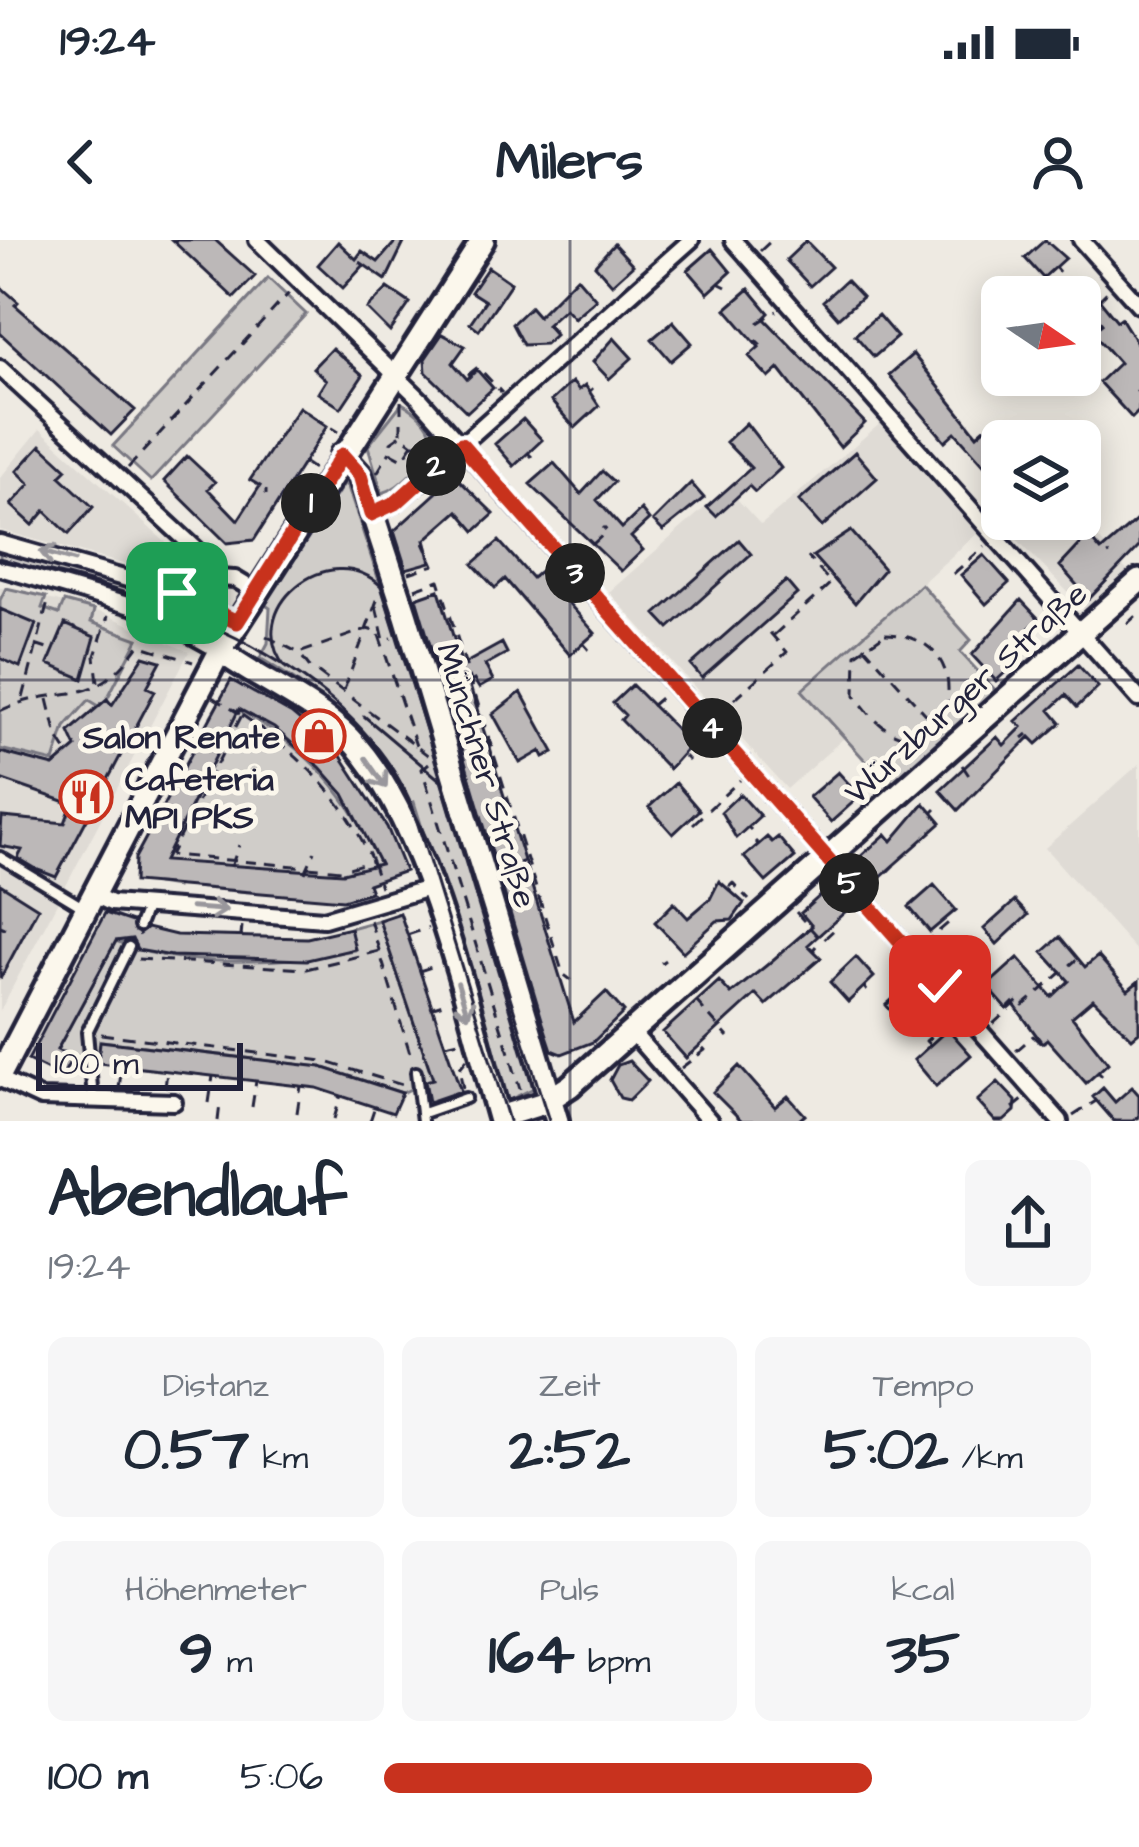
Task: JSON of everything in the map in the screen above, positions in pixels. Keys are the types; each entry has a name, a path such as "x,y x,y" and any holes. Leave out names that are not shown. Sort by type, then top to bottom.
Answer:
{"street":[{"path":"256,240 395,371 1063,1121"},
{"path":"168,1102 41,1098 0,1077 237,622 245,585 302,516 341,444 483,240"},
{"path":"371,514 397,502 691,240"},
{"path":"733,240 981,520"},
{"path":"1081,240 1139,305"},
{"path":"0,368 196,549 217,578 245,585"},
{"name":"Münchner Straße","path":"341,444 360,475 389,590 483,874 554,1110"},
{"path":"999,540 1139,699"},
{"path":"0,543 177,593 237,622"},
{"path":"0,568 114,599 220,651 312,707 349,738 400,812 429,888 500,1119"},
{"name":"Würzburger Straße","path":"500,1119 526,1108 554,1110 631,1031 1139,581"},
{"path":"90,902 324,919 429,888"},
{"path":"631,1031 710,1121"}],"lane":[{"path":"0,857 90,902"},
{"path":"139,926 147,904"},
{"path":"94,1100 89,1025 127,952"},
{"path":"416,1072 423,1117 466,1098"}],"path":[{"path":"718,283 726,287"},
{"path":"128,468 289,293"},
{"path":"758,323 788,302"},
{"path":"547,323 563,341"},
{"path":"469,375 478,367 503,394"},
{"path":"401,400 401,435"},
{"path":"313,417 341,444"},
{"path":"401,435 413,444 438,445"},
{"path":"371,478 390,452 391,442 401,435"},
{"path":"390,452 403,459 413,444"},
{"path":"303,462 315,470"},
{"path":"582,554 607,531 603,527"},
{"path":"953,574 993,540"},
{"path":"343,692 367,629 389,590 434,566 424,543"},
{"path":"772,636 831,583 808,557"},
{"path":"389,590 439,580 563,974 571,980"},
{"path":"23,700 33,644 55,582"},
{"path":"389,590 384,640 416,746"},
{"path":"98,684 94,656 114,599"},
{"path":"1127,624 1139,613"},
{"path":"718,714 787,652 765,628"},
{"path":"367,629 384,640"},
{"path":"299,652 367,629"},
{"path":"900,634 926,647 951,688 951,701 937,726 916,736 894,734 863,708 851,682 863,644 900,634"},
{"path":"266,636 299,652 343,692 432,758 422,770 526,1108"},
{"path":"33,644 53,651"},
{"path":"584,644 590,650"},
{"path":"863,644 946,736"},
{"path":"0,711 23,700 85,692 114,681 140,645 193,662"},
{"path":"48,697 57,736 68,754"},
{"path":"218,699 291,745 347,804 363,832 385,902"},
{"path":"242,715 170,854 197,861 342,873 371,861"},
{"path":"684,756 689,761"},
{"path":"694,824 750,771"},
{"path":"202,778 209,782"},
{"path":"231,864 239,844"},
{"path":"305,870 315,851"},
{"path":"483,874 526,860"},
{"path":"861,896 894,865"},
{"path":"729,887 733,883 754,905"},
{"path":"783,897 822,941 837,927"},
{"path":"366,907 416,1072"},
{"path":"913,955 954,918"},
{"path":"407,935 440,924"},
{"path":"127,952 154,961 306,968 379,951"},
{"path":"154,961 156,953"},
{"path":"983,1034 1076,960"},
{"path":"418,971 451,961"},
{"path":"682,986 728,1036"},
{"path":"430,1008 448,1003"},
{"path":"708,1015 714,1010"},
{"path":"930,1045 926,1041 961,1010"},
{"path":"89,1025 323,1061 415,1087"},
{"path":"1006,1060 1033,1036 1043,1047 1044,1042"},
{"path":"670,1076 705,1050"},
{"path":"118,1100 122,1066"},
{"path":"167,1071 168,1102"},
{"path":"209,1103 212,1076"},
{"path":"253,1107 256,1081"},
{"path":"297,1113 301,1086"},
{"path":"334,1119 340,1095"},
{"path":"1063,1121 1096,1100"},
{"path":"218,1121 220,1104"},
{"path":"370,1121 376,1106"}],"shaded area":[{"path":"268,278 306,314 151,481 113,446"},
{"path":"402,403 428,426 432,443 414,471 382,493 368,446"},
{"path":"882,422 981,530 802,690 845,737 787,789 609,592 727,488 761,525"},
{"path":"40,429 184,559 174,578 0,530 0,478"},
{"path":"346,481 398,638 404,637 447,777 441,780 536,1087 507,1101 414,802 409,804 381,758 345,720 260,658 268,643 270,608 264,604"},
{"path":"1018,540 1100,540 1130,574 1087,612"},
{"path":"0,549 195,610 189,624 110,594 0,565"},
{"path":"921,584 971,640 960,652 997,692 889,787 802,690"},
{"path":"0,587 103,613 189,652 0,1011"},
{"path":"6,588 46,597 42,608 59,614 64,602 94,610 91,622 138,639 107,699 99,706 89,700 65,727 54,762 0,749 0,600"},
{"path":"221,699 316,766 350,809 380,864 342,876 178,863 176,887 157,884 158,864 229,726 211,716"},
{"path":"1139,764 1139,954 1045,848"},
{"path":"379,920 433,1079 402,1093 321,1067 101,1041 97,1063 57,1050 116,941 200,960 299,958 354,950 350,928"}],"building":[{"path":"172,240 215,240 255,276 234,298"},
{"path":"397,240 404,243 386,280 360,262 364,265 343,288 318,265 338,242 356,259 362,251 378,262"},
{"path":"1045,240 1065,258 1041,276 1025,258"},
{"path":"806,241 831,267 810,286 786,260"},
{"path":"614,244 633,265 612,284 595,265"},
{"path":"712,249 731,272 708,293 688,270"},
{"path":"488,267 511,283 479,330 470,323 485,301 471,292"},
{"path":"577,277 596,299 574,318 565,308 546,325 555,335 545,344 523,345 512,324 530,307 538,316"},
{"path":"846,280 862,297 838,318 823,301"},
{"path":"0,286 18,302 15,305 135,410 111,435 0,333"},
{"path":"388,288 410,303 390,332 367,309"},
{"path":"749,289 769,313 764,318 865,423 840,447 779,369 769,378 749,356 759,347 726,309"},
{"path":"1101,301 1117,321 1121,318 1139,347 1139,411 1132,418 1101,384 1119,363 1101,342"},
{"path":"878,315 897,337 874,357 855,335"},
{"path":"673,321 692,343 671,361 652,339"},
{"path":"442,334 465,346 453,363 467,379 477,370 493,388 467,412 426,372 425,359"},
{"path":"614,338 632,358 609,379 593,362"},
{"path":"332,348 363,375 341,408 318,393 326,380 313,368"},
{"path":"913,354 977,435 981,432 981,461 955,432 945,441 889,375"},
{"path":"572,382 579,390 585,385 599,406 575,428 551,401"},
{"path":"299,407 327,426 254,540 227,543 164,481 187,456 215,482 208,489 238,520 260,486 250,480"},
{"path":"523,419 542,440 514,466 495,444"},
{"path":"746,423 781,468 755,492 749,486 716,516 707,507 751,468 726,442"},
{"path":"41,445 67,469 60,476 93,507 69,534 45,511 33,525 11,505 30,484 17,471"},
{"path":"855,452 877,478 822,527 799,501"},
{"path":"554,463 581,494 602,471 614,482 597,500 622,528 641,510 649,520 631,537 643,550 621,571 530,484"},
{"path":"455,476 494,514 475,531 458,511 425,540 431,562 406,569 394,531"},
{"path":"691,483 704,498 663,531 653,521"},
{"path":"1139,518 1139,547 1089,599 1060,566 1084,540 1091,540 1101,551"},
{"path":"851,531 884,569 855,603 813,556"},
{"path":"739,540 751,554 669,628 656,614"},
{"path":"499,541 532,578 540,571 595,633 570,655 505,579 495,588 473,564"},
{"path":"984,555 1009,583 986,604 961,575"},
{"path":"786,581 797,594 702,678 691,665"},
{"path":"439,590 462,665 502,643 507,653 485,665 493,680 479,688 474,680 469,683 574,1022 606,992 624,1012 593,1042 562,1054 552,1050 543,1023 416,598"},
{"path":"1021,600 1039,619 1013,643 1024,655 996,681 972,655"},
{"path":"0,609 36,624 20,667 0,658"},
{"path":"65,624 95,637 83,679 48,664"},
{"path":"144,656 161,661 147,687 155,691 56,877 38,870 18,858 22,850 0,846 2,817 65,823 72,804 0,779 0,752 54,766 76,747 69,732 107,699 112,705"},
{"path":"1078,665 1098,687 1077,707 1066,695 1050,710 1061,723 1037,744 1030,737 958,810 940,790 997,737 1004,745 1022,727 1016,721"},
{"path":"231,680 292,714 339,753 387,827 405,871 368,884 371,892 343,900 134,882 135,858","holes":["239,709 274,728 344,794 380,864 343,873 164,861"]},
{"path":"632,685 691,744 669,769 621,720 625,715 613,703"},
{"path":"521,692 554,752 544,757 541,751 520,763 493,714"},
{"path":"838,772 860,796 831,822 809,797"},
{"path":"676,783 699,810 673,834 649,807"},
{"path":"740,794 760,816 736,838 721,812"},
{"path":"924,803 941,823 879,878 860,857 886,834 892,841"},
{"path":"767,837 772,842 778,837 795,857 766,882 744,857"},
{"path":"719,881 744,903 732,920 717,921 683,952 655,922 674,903 688,918 710,899"},
{"path":"0,884 38,908 0,979"},
{"path":"934,885 956,910 930,932 909,907"},
{"path":"824,892 845,912 808,945 821,958 766,1005 756,994 686,1058 663,1032 719,981 731,994 812,926 801,913"},
{"path":"1015,901 1028,915 997,944 984,929"},
{"path":"105,913 132,922 139,934 147,928 176,935 307,938 350,928 355,949 307,960 172,956 137,950 132,939 116,941 57,1050 72,1058 62,1077 28,1060"},
{"path":"400,913 461,1091 429,1102 425,1081 433,1079 379,920"},
{"path":"1060,937 1085,967 1098,956 1128,990 1139,981 1139,1032 1132,1038 1093,999 1072,1017 1108,1063 1086,1083 1047,1039 1042,1043 1013,1003 1007,1009 987,986 1018,958 1052,997 1069,981 1043,952"},
{"path":"856,957 874,977 848,1002 830,982"},
{"path":"909,985 925,1004 902,1024 886,1005"},
{"path":"948,1029 971,1055 936,1086 914,1060"},
{"path":"100,1041 321,1067 402,1093 393,1113 317,1088 98,1063"},
{"path":"629,1061 648,1081 629,1100 620,1098 610,1080 618,1065"},
{"path":"739,1066 775,1107 788,1096 805,1115 798,1121 742,1121 713,1092"},
{"path":"998,1082 1016,1101 1015,1111 1004,1121 995,1121 977,1101"},
{"path":"1132,1087 1139,1095 1139,1116 1133,1121 1114,1121 1093,1097 1103,1088 1115,1102"}],"tram line":[{"path":"0,561 118,590 237,638 291,670 340,708 381,753 412,805 509,1121"},
{"path":"286,668 274,646 274,624 296,586 338,570 360,573 381,586 549,1121"},
{"path":"364,716 441,781"}],"place":[{"name":"Salon Renate","path":"319,736"},
{"name":"Cafeteria MPI PKS","path":"86,797"}],"route":[{"path":"177,593 237,622 342,455 360,475 371,514 397,502 461,444 940,986"}]}
